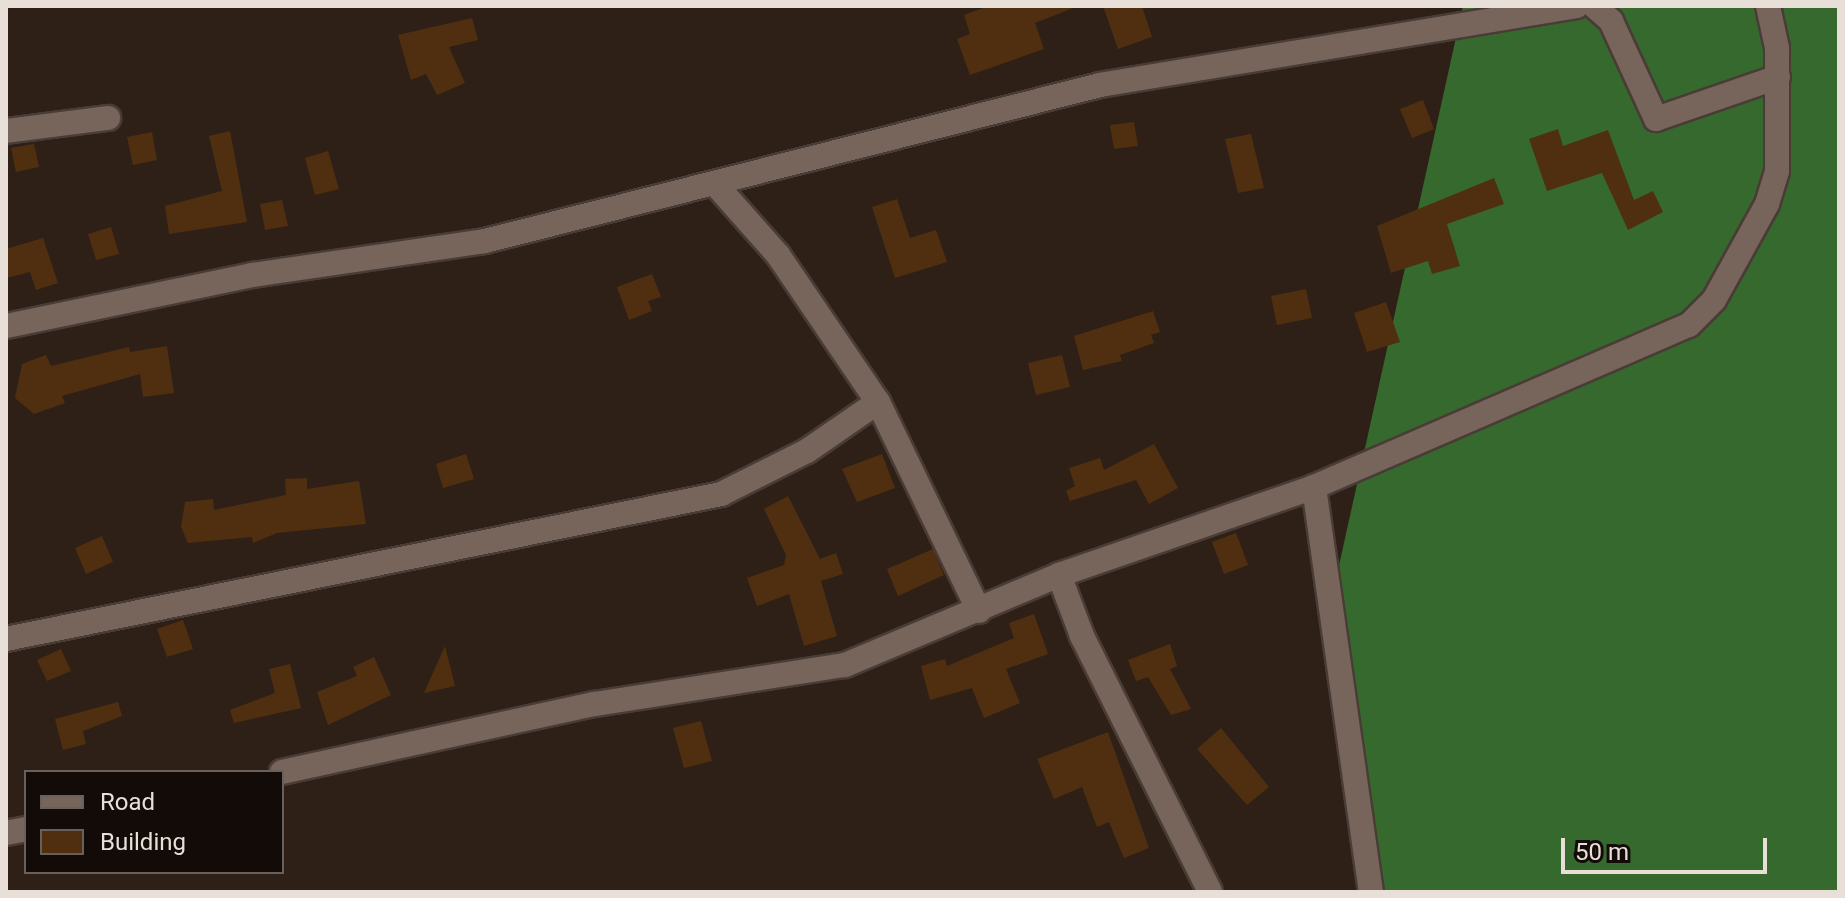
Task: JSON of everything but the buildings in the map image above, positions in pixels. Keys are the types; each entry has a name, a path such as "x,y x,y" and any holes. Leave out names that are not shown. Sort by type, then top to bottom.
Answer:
{"street":[{"path":"6,326 253,275 485,241 717,186 1100,85 1576,6"},
{"path":"1594,6 1611,21 1656,119 1778,77"},
{"path":"284,772 595,704 845,665 1059,575 1314,487 1689,325 1707,311 1759,221 1777,171 1778,77 1768,6"},
{"path":"6,131 108,118"},
{"path":"717,186 778,255 878,402 979,611"},
{"path":"6,639 721,494 807,451 878,402"},
{"path":"1314,487 1371,892"},
{"path":"1059,575 1082,636 1210,892"}],"green space":[{"path":"1463,6 1839,6 1839,892 1379,892 1328,615"}]}
